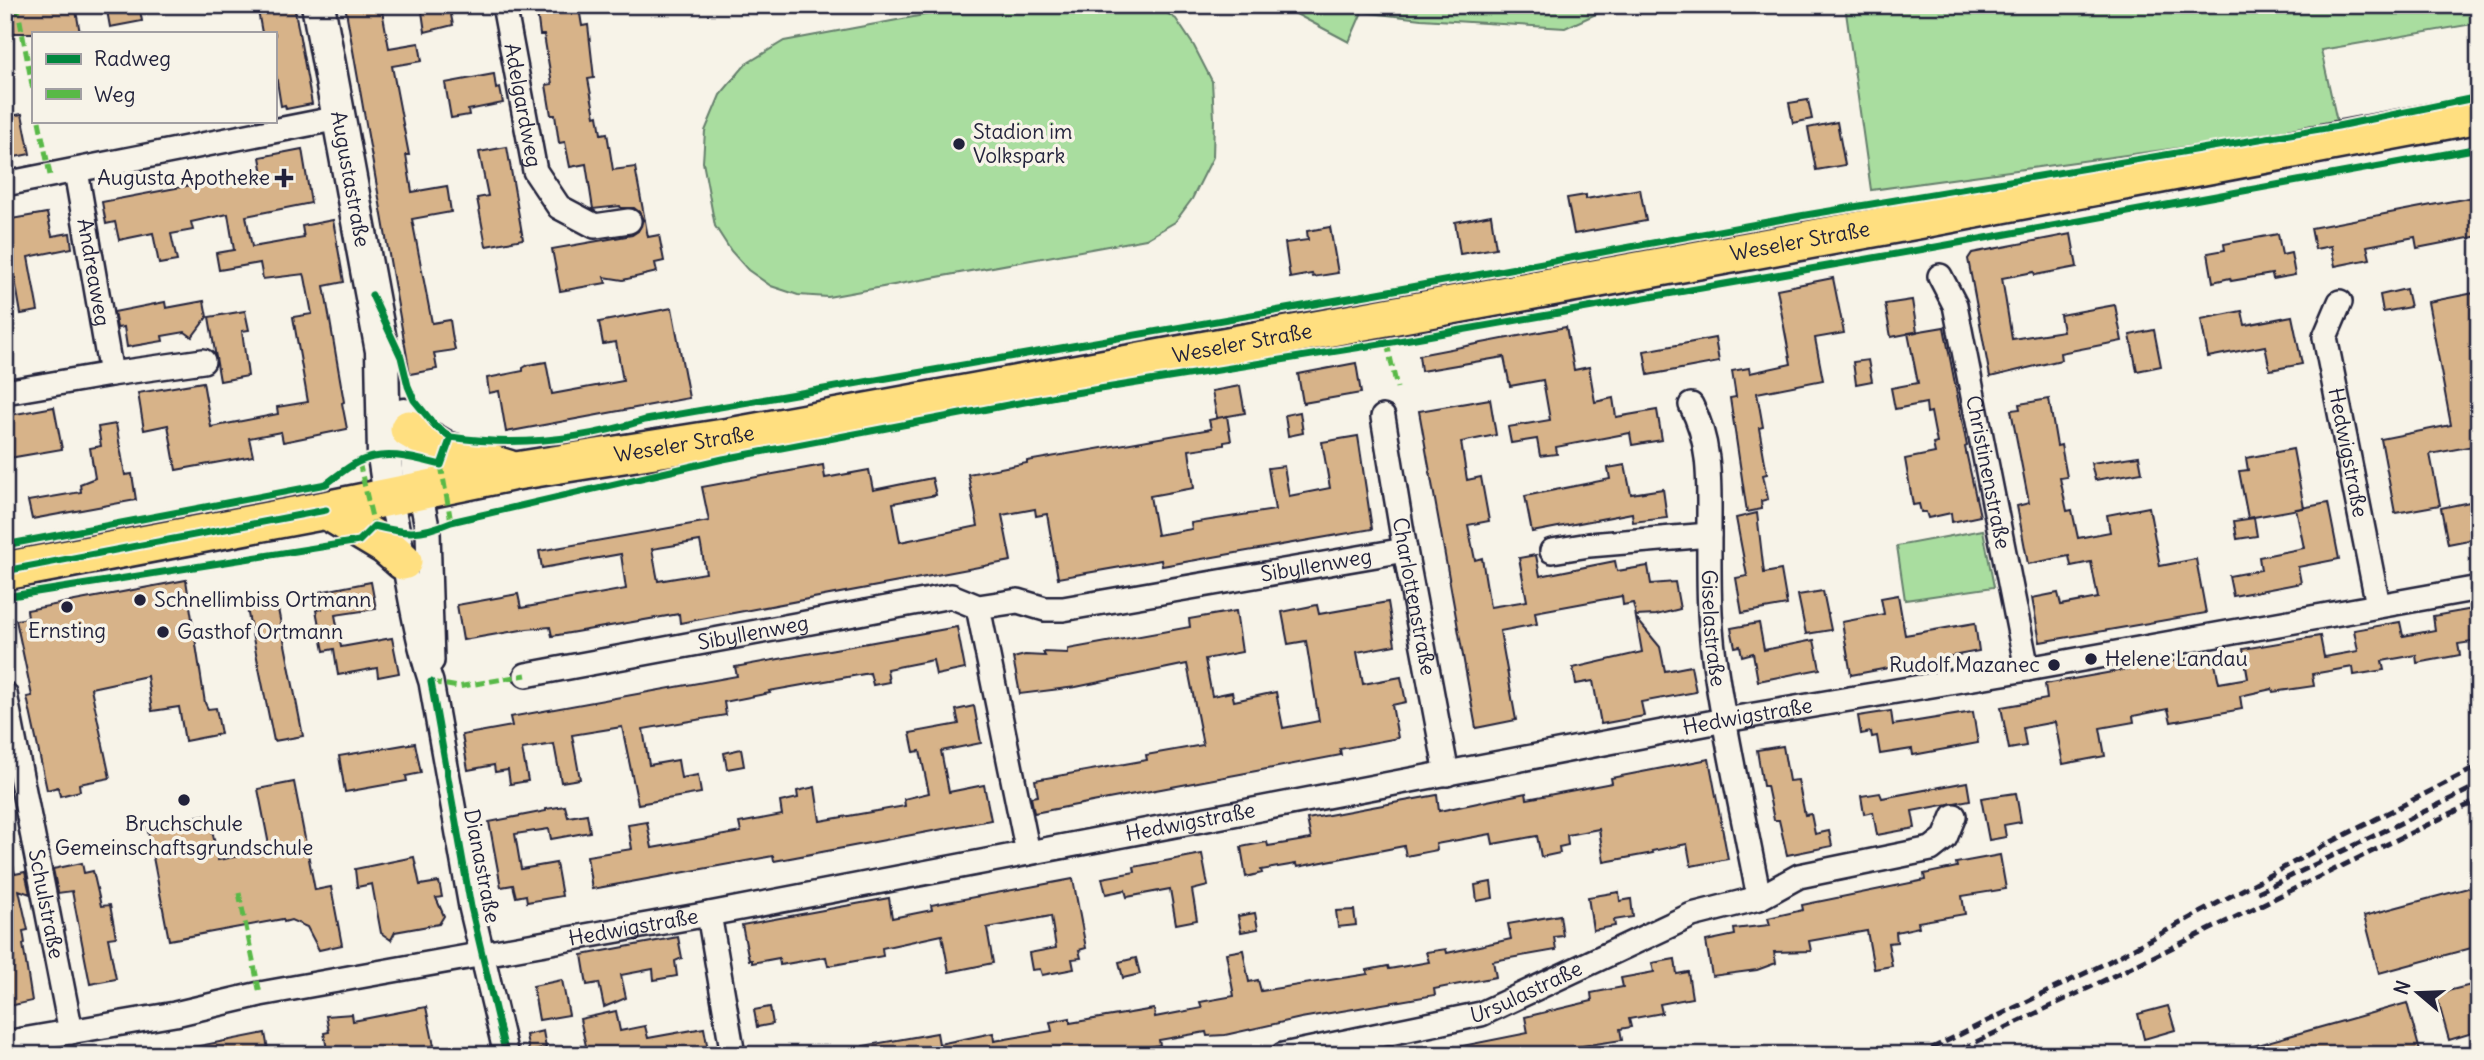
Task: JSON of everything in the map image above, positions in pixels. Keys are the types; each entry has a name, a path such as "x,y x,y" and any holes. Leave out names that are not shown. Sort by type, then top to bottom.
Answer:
{"main road":[{"name":"Augustastraße","path":"318,5 382,351 417,459 405,494"},
{"name":"Weseler Straße","path":"5,571 516,471 730,437 1955,213 2479,114"},
{"name":"Augustastraße","path":"382,351 384,456 405,494"},
{"path":"409,429 445,450 516,471"},
{"path":"326,510 387,546 403,561"}],"street":[{"name":"Adelgardweg","path":"504,5 535,171 559,207 595,226 629,220"},
{"path":"5,184 339,118"},
{"name":"Andreaweg","path":"76,171 111,374"},
{"name":"Christinenstraße","path":"1940,276 1955,306 1958,319 2027,669"},
{"name":"Hedwigstraße","path":"2340,302 2325,337 2378,606"},
{"path":"5,392 203,361"},
{"name":"Giselastraße","path":"1691,405 1705,440 1709,608 1725,720"},
{"name":"Charlottenstraße","path":"1383,417 1447,774"},
{"name":"Dianastraße","path":"405,494 399,532 403,561 419,648 431,682 482,955 506,1055"},
{"name":"Dianastraße","path":"405,494 428,532 433,644 431,682"},
{"path":"1552,551 1589,545 1709,535"},
{"name":"Sibyllenweg","path":"526,675 951,596 978,607 1017,601 1045,609 1063,609 1405,550"},
{"name":"Hedwigstraße","path":"5,1043 176,1014 284,989 709,914 1725,720 2479,588"},
{"path":"978,607 1028,853"},
{"name":"Schulstraße","path":"5,694 71,1032"},
{"path":"1725,720 1759,898"},
{"name":"Ursulastraße","path":"1283,1055 1481,1014 1692,915 1759,898 1799,876 1931,849 1945,838 1954,816"},
{"path":"709,914 733,1055"}],"green space":[{"name":"Stadion im Volkspark","path":"978,5 1154,5 1176,19 1212,81 1214,118 1213,157 1192,199 1175,222 1146,239 828,297 798,295 771,286 748,270 731,251 715,226 703,162 705,131 720,95 746,64 784,41"},
{"path":"1279,5 1616,5 1565,28 1421,19 1362,12 1349,42"},
{"path":"1845,5 2479,5 2479,23 2321,50 2338,126 1871,190"},
{"path":"1983,530 1994,587 1905,600 1897,546"}],"building":[{"path":"11,5 75,5 80,32 14,33"},
{"path":"106,5 139,5 142,21 110,27"},
{"path":"294,5 312,104 286,109 285,105 281,106 276,75 276,32 262,32 258,11"},
{"path":"345,5 381,5 389,48 419,43 422,61 392,66 409,155 406,155 412,192 447,186 451,212 412,219 432,323 450,320 455,350 434,353 437,369 410,374"},
{"path":"421,5 449,5 453,25 425,32"},
{"path":"536,5 554,5 555,12 579,8 582,26 588,25 594,78 588,79 595,116 598,115 601,134 607,133 613,170 635,167 648,237 659,235 664,261 655,263 657,272 623,280 604,277 606,283 560,291 552,249 632,235 638,231 643,220 634,208 620,206 593,209 586,164 570,167 565,142 559,143 555,115 551,115 546,85 552,84"},
{"path":"494,74 496,89 500,88 503,103 468,110 469,115 451,118 445,83"},
{"path":"1808,100 1812,119 1793,123 1789,103"},
{"path":"22,114 30,154 5,159 5,117"},
{"path":"1837,122 1845,165 1816,170 1808,128"},
{"path":"507,147 523,239 486,246 477,198 488,196 479,152"},
{"path":"302,149 311,203 246,216 252,247 304,238 302,226 333,220 344,282 324,286 347,429 283,442 281,432 249,438 253,456 176,470 168,425 144,430 138,393 203,382 211,427 278,414 277,407 308,402 293,317 312,314 305,277 304,274 263,279 260,263 219,270 216,253 234,250 228,214 191,222 193,230 171,234 177,261 159,264 153,233 119,240 115,222 106,224 102,202 263,174 260,157"},
{"path":"1640,189 1646,221 1574,234 1567,198 1586,195 1586,199"},
{"path":"2479,196 2479,236 2417,248 2415,237 2367,246 2370,259 2335,266 2331,246 2315,249 2311,228"},
{"path":"47,213 52,236 70,233 72,248 28,257 38,311 21,314 11,256 5,257 5,220"},
{"path":"1491,215 1496,248 1460,254 1455,222"},
{"path":"1330,227 1338,273 1290,278 1285,243 1308,240 1307,231"},
{"path":"2071,234 2077,267 2002,278 2012,339 2063,331 2060,315 2115,305 2122,341 2060,353 2061,360 1990,377 1968,259 1972,253"},
{"path":"2278,234 2282,255 2291,253 2295,275 2273,279 2272,274 2213,282 2208,253 2225,250 2224,244"},
{"path":"1833,278 1844,333 1815,338 1823,380 1757,393 1763,427 1759,428 1767,474 1763,475 1768,499 1761,501 1762,509 1747,512 1730,398 1736,397 1732,371 1749,368 1750,373 1791,364 1777,289"},
{"path":"2406,289 2410,307 2383,312 2380,295"},
{"path":"2479,292 2479,445 2430,454 2440,505 2395,513 2381,439 2451,425 2428,302"},
{"path":"1912,300 1917,332 1891,337 1885,304"},
{"path":"204,301 207,317 192,337 185,332 162,336 163,341 127,347 124,327 117,328 114,312 165,302 166,308"},
{"path":"672,308 689,398 506,432 499,391 489,393 487,378 523,371 528,365 546,362 552,394 623,381 616,342 603,344 599,322"},
{"path":"245,311 249,330 242,331 248,376 220,381 209,317"},
{"path":"2242,311 2245,325 2292,316 2302,364 2270,370 2265,346 2208,357 2201,319"},
{"path":"1566,327 1574,370 1589,367 1595,402 1613,398 1616,417 1657,410 1662,440 1632,445 1630,433 1556,447 1557,454 1540,456 1537,439 1511,443 1508,427 1550,420 1543,380 1510,386 1504,357 1421,371 1419,355"},
{"path":"1944,327 1980,516 1952,522 1951,513 1928,518 1926,512 1921,512 1919,504 1913,505 1905,459 1935,453 1933,444 1937,443 1931,412 1927,413 1926,403 1895,409 1891,388 1918,383 1908,333"},
{"path":"2154,330 2161,366 2137,371 2130,335"},
{"path":"1715,338 1719,362 1648,375 1644,351"},
{"path":"1868,360 1872,381 1856,384 1853,362"},
{"path":"1356,363 1361,393 1303,403 1298,374"},
{"path":"1240,386 1245,413 1217,418 1212,391"},
{"path":"1490,399 1496,435 1461,442 1467,480 1481,477 1489,521 1468,525 1475,560 1482,558 1490,607 1527,601 1519,558 1536,555 1540,576 1615,561 1617,571 1648,566 1651,584 1675,582 1680,609 1656,615 1636,616 1633,603 1623,605 1622,596 1535,612 1537,624 1500,631 1516,720 1476,728 1419,411"},
{"path":"2049,399 2057,446 2061,445 2067,477 2060,478 2067,511 2072,510 2078,538 2110,532 2107,515 2149,507 2160,566 2196,559 2206,613 2040,642 2032,598 2058,593 2061,605 2098,598 2091,562 2071,566 2069,556 2028,564 2017,506 2029,503 2011,410 2020,409 2019,404"},
{"path":"54,407 62,449 9,458 8,454 5,455 5,416"},
{"path":"1300,412 1303,433 1288,436 1285,415"},
{"path":"1227,416 1231,441 1224,442 1224,445 1189,450 1194,488 1150,496 1157,535 1192,529 1191,523 1275,510 1268,468 1284,466 1289,496 1330,488 1322,442 1358,436 1372,529 1162,566 1161,560 1058,578 1047,514 1036,516 1035,509 1002,515 1011,561 680,623 679,614 552,636 550,627 463,640 457,605 518,594 521,608 626,589 621,554 542,568 539,551 709,521 702,487 823,465 825,478 869,470 873,490 932,478 936,495 893,503 900,542 978,526 968,474 1211,429 1209,420","holes":["700,541 706,573 658,581 652,549"]},
{"path":"116,424 125,475 132,474 136,500 32,519 28,501 81,492 80,484 95,478 90,448 101,446 98,427"},
{"path":"2293,449 2304,508 2248,518 2239,471 2248,470 2246,458"},
{"path":"2139,456 2142,472 2095,480 2091,463"},
{"path":"1625,465 1631,494 1663,489 1667,518 1633,522 1632,513 1532,532 1525,496 1610,479 1608,468"},
{"path":"2479,500 2479,538 2448,544 2441,508"},
{"path":"2328,503 2339,559 2298,567 2301,583 2233,596 2229,576 2261,570 2259,557 2304,548 2296,509"},
{"path":"1757,513 1764,573 1781,570 1787,605 1742,613 1736,578 1747,576 1736,518"},
{"path":"2254,518 2257,536 2237,539 2234,521"},
{"path":"186,580 205,703 208,709 216,708 221,734 185,741 179,707 152,711 147,676 91,688 110,778 79,784 80,791 60,796 58,787 47,790 27,697 32,696 16,620 28,618 27,610"},
{"path":"371,582 376,609 335,615 341,647 392,638 399,673 378,677 377,668 338,675 334,649 324,651 316,610 322,609 319,592"},
{"path":"1823,591 1831,630 1806,634 1798,595"},
{"path":"1898,595 1905,635 1975,623 1979,651 1851,675 1842,622 1884,614 1881,598"},
{"path":"276,599 303,736 274,741 246,604"},
{"path":"1388,602 1395,645 1357,652 1363,684 1401,677 1406,702 1392,705 1398,738 1340,749 1341,755 1034,813 1031,797 1038,796 1035,780 1147,760 1146,755 1203,745 1187,664 1076,687 1020,694 1013,658 1025,655 1045,656 1043,652 1068,653 1068,649 1190,627 1189,619 1236,611 1242,652 1205,659 1212,696 1232,692 1234,701 1276,692 1283,728 1319,721 1306,641 1288,644 1282,612 1317,605 1319,614"},
{"path":"2479,608 2479,641 2458,644 2460,655 2417,663 2416,655 2382,661 2384,670 2354,675 2353,667 2312,674 2314,686 2273,692 2272,689 2240,696 2242,709 2171,722 2168,709 2133,716 2134,722 2100,728 2105,756 2063,764 2055,722 2023,728 2026,746 2009,749 2001,707 2047,699 2045,684 2213,654 2219,683 2248,678 2243,649 2320,636 2324,657 2358,651 2354,630 2400,622 2403,636 2435,630 2433,616"},
{"path":"1636,618 1660,647 1665,671 1691,666 1696,692 1641,702 1644,716 1601,724 1593,681 1576,684 1573,668 1642,652"},
{"path":"1759,623 1764,650 1814,640 1820,669 1758,681 1753,653 1742,656 1740,646 1735,647 1731,628"},
{"path":"957,627 965,669 936,675 933,660 887,669 889,682 873,685 870,673 769,691 770,693 724,702 726,715 643,729 649,765 678,760 681,778 698,775 701,793 638,804 622,727 572,735 580,779 561,782 554,744 522,749 528,781 510,784 508,770 495,772 494,765 468,770 462,735 512,726 510,717 737,676 735,667"},
{"path":"974,706 981,743 941,751 949,792 984,785 991,820 774,861 773,856 592,889 587,856 632,849 628,825 647,822 652,848 741,832 739,823 782,815 780,802 798,798 797,791 815,787 820,821 905,806 904,799 929,793 920,751 914,752 910,733 959,724 956,710"},
{"path":"1891,711 1893,725 1973,712 1978,743 1913,755 1912,749 1880,754 1877,736 1872,737 1871,732 1861,734 1858,716"},
{"path":"415,743 421,773 406,776 407,781 345,792 339,756"},
{"path":"1783,746 1789,781 1798,780 1805,815 1811,814 1815,834 1829,831 1832,846 1787,855 1779,820 1774,820 1767,786 1763,786 1757,750"},
{"path":"741,749 744,766 727,769 724,753"},
{"path":"1709,759 1728,859 1691,866 1687,844 1604,862 1599,829 1567,835 1568,845 1559,847 1560,853 1541,857 1537,836 1493,844 1491,834 1436,844 1437,850 1406,856 1404,846 1297,867 1296,864 1261,870 1262,873 1246,877 1241,847 1311,839 1307,819 1437,795 1439,811 1526,793 1527,799 1612,783 1611,778"},
{"path":"294,782 315,890 331,887 342,945 319,950 307,927 291,920 284,922 283,919 169,940 147,826 209,814 218,860 270,850 258,789"},
{"path":"1967,782 1970,800 1912,811 1915,828 1877,835 1873,812 1864,814 1861,796 1880,793 1882,798"},
{"path":"2016,793 2021,822 2004,825 2006,837 1989,840 1981,798"},
{"path":"565,806 568,817 587,814 590,832 551,839 549,829 515,834 521,869 556,863 562,896 527,902 526,895 516,897 513,885 501,887 489,822"},
{"path":"1202,854 1208,886 1192,890 1197,920 1176,924 1170,889 1127,897 1125,890 1106,894 1102,878 1135,872 1134,867"},
{"path":"2000,855 2006,889 1962,896 1965,914 1918,922 1919,927 1896,932 1897,942 1888,943 1892,966 1874,969 1867,931 1809,941 1811,951 1774,952 1776,963 1757,970 1712,976 1706,941 1735,935 1734,929 1770,925 1768,918 1803,910 1802,905 1925,880 1924,874 1957,867 1956,863"},
{"path":"414,857 420,885 439,882 442,897 436,898 444,916 439,924 395,932 391,940 381,933 372,884 357,887 355,869"},
{"path":"5,861 12,861 15,874 25,872 30,894 19,890 28,930 23,931 23,944 32,1001 5,1007"},
{"path":"82,863 84,873 93,871 101,906 110,905 116,937 108,938 116,979 90,984 72,891 58,893 53,869"},
{"path":"1073,879 1086,948 1079,950 1081,958 1072,959 1074,969 1042,975 1040,969 1032,970 1029,953 1056,948 1051,916 987,928 993,963 949,972 942,935 882,948 883,956 828,966 826,957 780,965 779,958 752,963 752,960 749,960 742,925 889,898 892,918 932,910 931,905"},
{"path":"1491,882 1493,898 1477,901 1475,885"},
{"path":"2479,885 2479,946 2379,973 2364,916"},
{"path":"1619,892 1620,901 1631,899 1633,917 1614,920 1615,926 1593,930 1588,897"},
{"path":"1354,910 1356,925 1338,927 1336,911"},
{"path":"1255,913 1258,929 1241,932 1238,916"},
{"path":"1560,915 1563,936 1554,937 1556,950 1493,961 1496,977 1434,989 1435,995 1301,1018 1225,1035 1207,1036 1206,1032 1159,1040 1160,1045 1125,1051 1126,1055 864,1055 863,1046 937,1033 939,1044 993,1033 994,1041 1052,1031 1050,1022 1070,1018 1070,1023 1154,1009 1155,1017 1202,1008 1200,1002 1234,996 1226,953 1243,950 1249,982 1258,980 1261,991 1368,974 1367,970 1388,966 1389,969 1429,962 1426,952 1446,949 1447,953 1511,939 1508,924"},
{"path":"678,937 682,958 675,961 677,976 654,980 653,969 621,975 626,998 604,1007 599,983 587,985 582,955"},
{"path":"1136,958 1140,974 1123,978 1119,962"},
{"path":"1675,959 1677,974 1688,972 1692,998 1660,1004 1662,1013 1629,1019 1631,1027 1620,1029 1622,1040 1568,1048 1569,1055 1457,1055 1457,1047 1528,1033 1525,1017 1592,1001 1591,993 1623,987 1621,978 1654,972 1652,963"},
{"path":"562,980 569,1015 539,1020 533,986"},
{"path":"2479,983 2479,1031 2449,1040 2436,994"},
{"path":"2407,1003 2421,1055 2239,1055 2239,1050"},
{"path":"2168,1006 2175,1030 2144,1039 2138,1014"},
{"path":"426,1007 434,1046 389,1055 360,1055 359,1051 328,1055 324,1033 329,1032 326,1016 352,1014 353,1021"},
{"path":"770,1007 773,1024 757,1027 754,1010"},
{"path":"616,1011 620,1031 645,1026 648,1038 704,1028 709,1055 588,1055 580,1019"},
{"path":"543,1031 546,1048 529,1052 526,1035"},
{"path":"265,1033 269,1055 195,1055 194,1047"}],"railway":[{"path":"1918,1055 2108,962 2479,766"},
{"path":"2258,892 2479,785"},
{"path":"1949,1055 2479,800"}],"marked path":[{"path":"17,5 32,85"},
{"path":"39,122 50,175"},
{"path":"1387,343 1397,388"},
{"path":"359,462 374,526"},
{"path":"441,465 451,522"},
{"path":"431,682 458,687 526,675"},
{"path":"239,893 260,994"},
{"path":"1321,1047 1323,1055"}],"cycle path":[{"path":"5,545 326,484 354,464 368,458 400,456 441,465 451,437 500,441 573,437 645,420 1378,293 1800,216 2338,126 2479,97"},
{"path":"5,597 359,541 374,526 404,532 421,531 723,459 1056,396 1387,343 2479,148"},
{"path":"372,295 401,357 414,400 436,427 451,437"},
{"path":"5,571 326,510"},
{"path":"431,682 471,907 506,1055"}],"place":[{"name":"Stadion im Volkspark","path":"959,144"},
{"name":"Augusta Apotheke","path":"284,178"},
{"name":"Schnellimbiss Ortmann","path":"140,600"},
{"name":"Ernsting","path":"67,607"},
{"name":"Gasthof Ortmann","path":"163,632"},
{"name":"Helene Landau","path":"2091,659"},
{"name":"Rudolf Mazanec","path":"2054,665"},
{"name":"Bruchschule Gemeinschaftsgrundschule","path":"184,800"}]}
